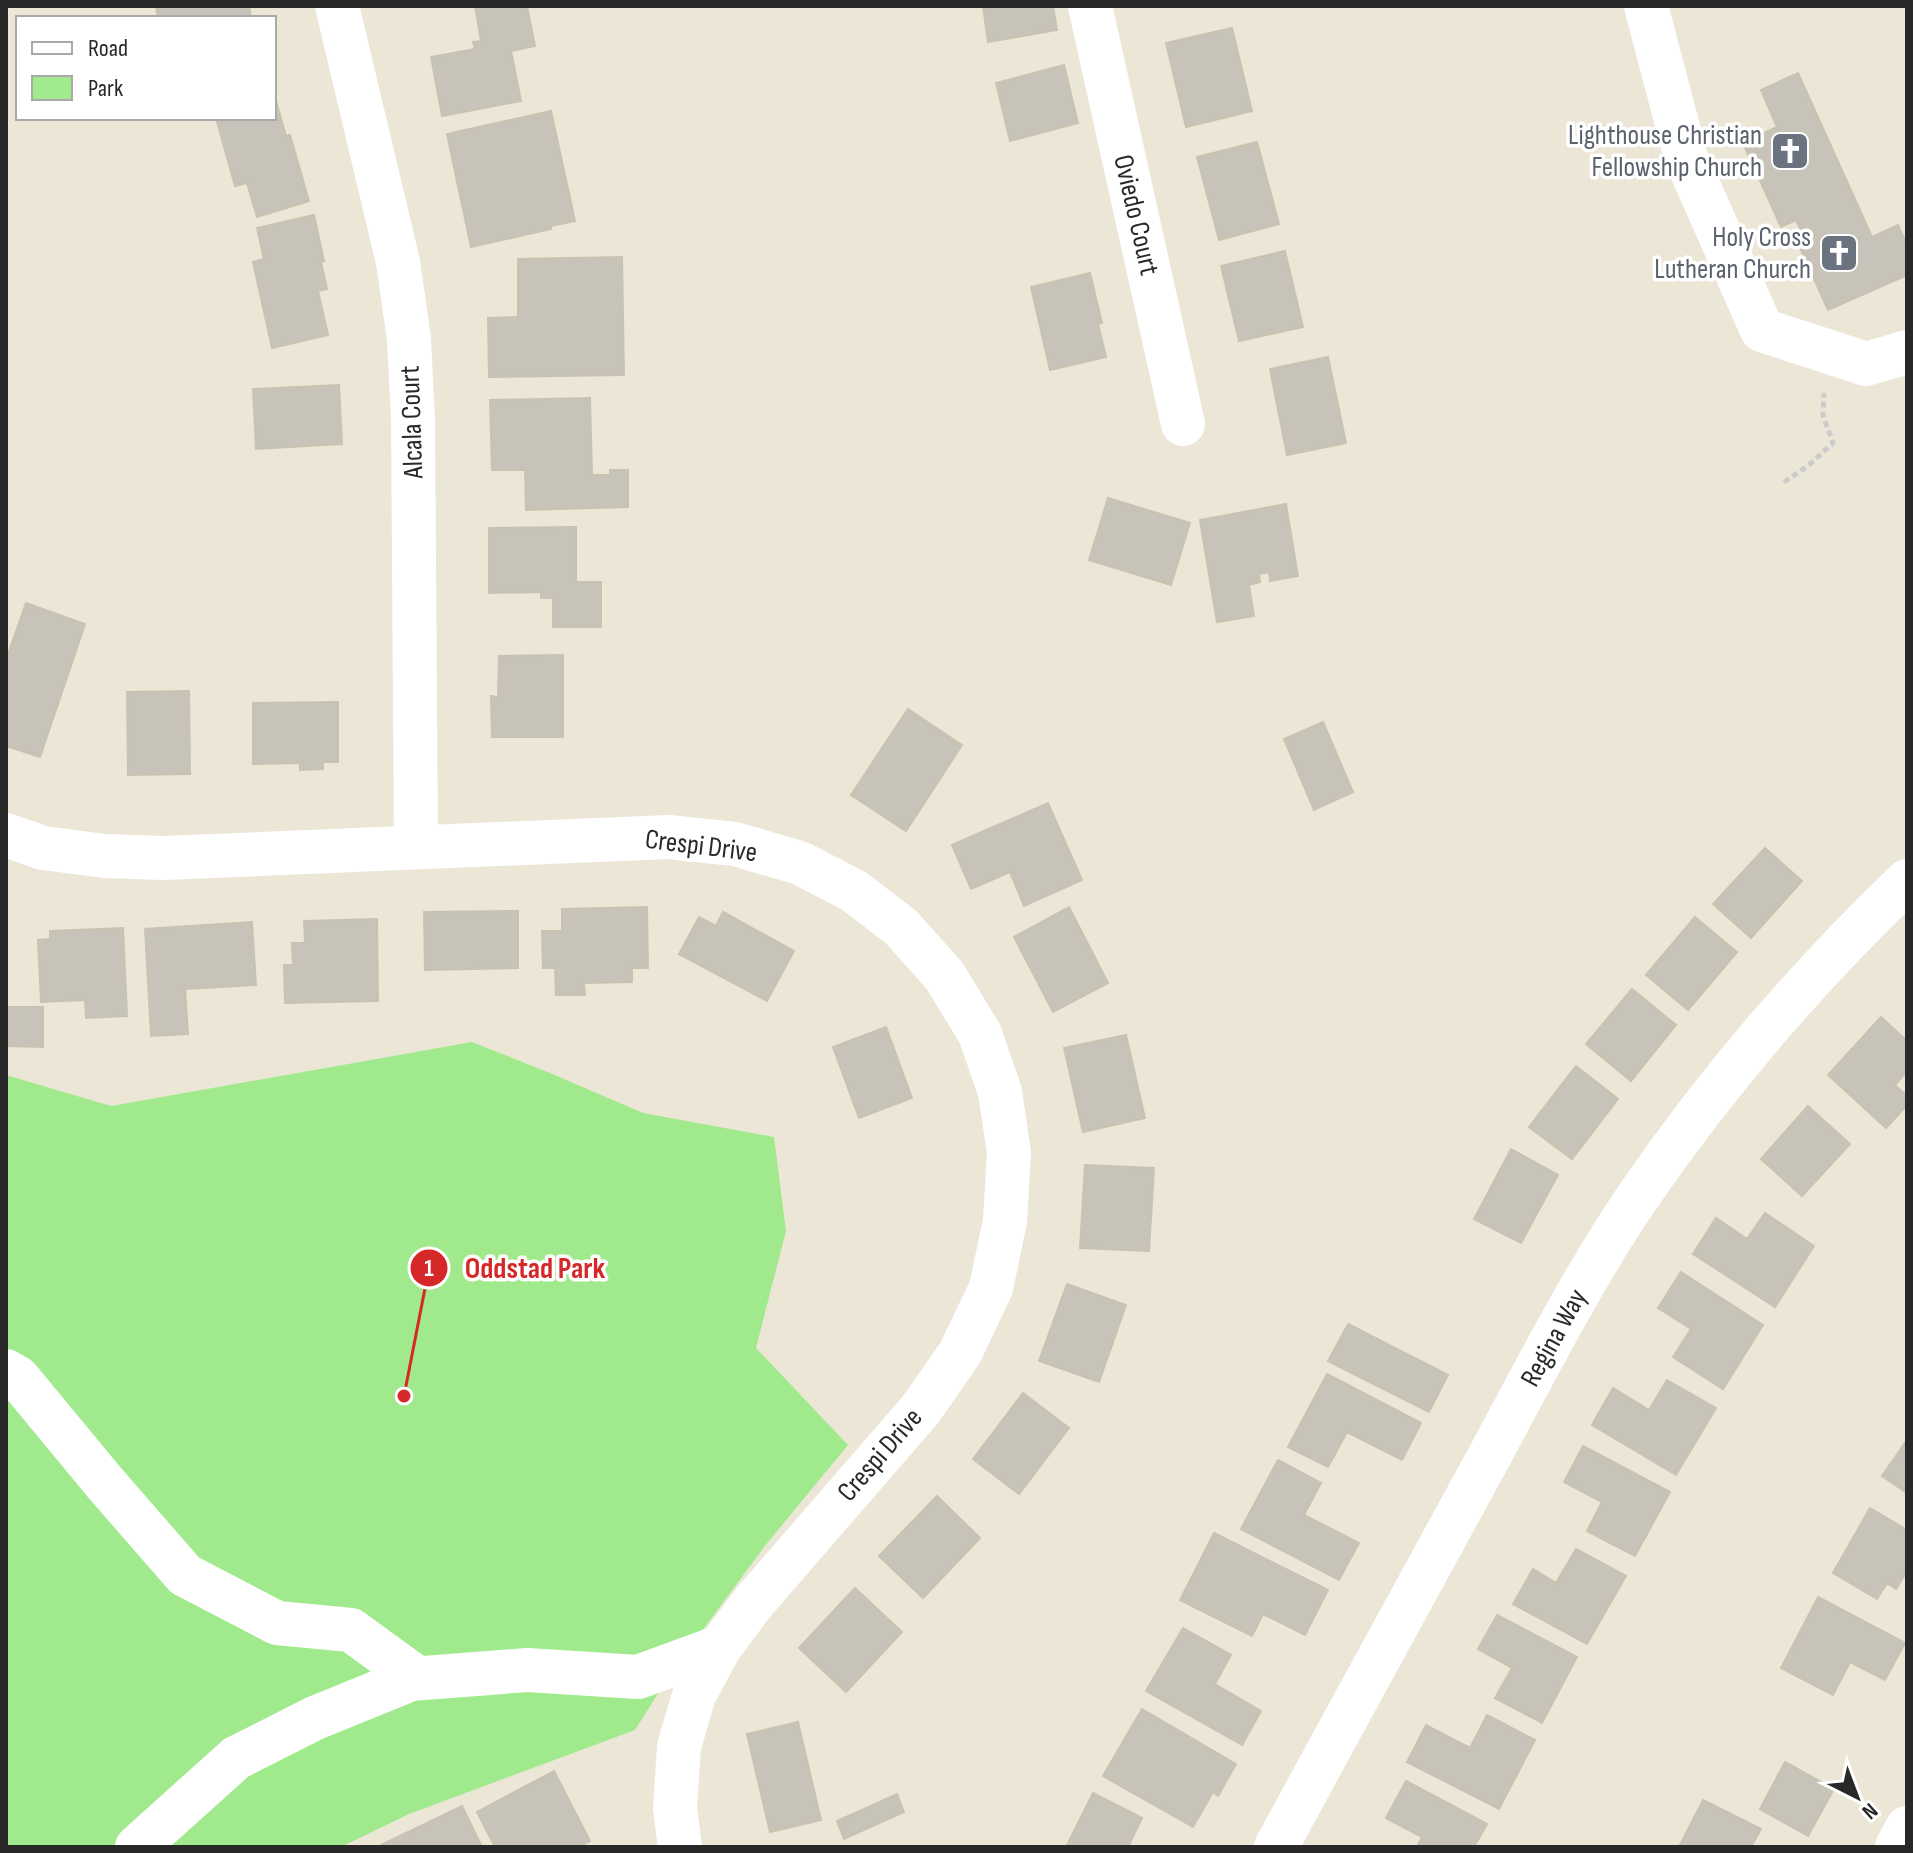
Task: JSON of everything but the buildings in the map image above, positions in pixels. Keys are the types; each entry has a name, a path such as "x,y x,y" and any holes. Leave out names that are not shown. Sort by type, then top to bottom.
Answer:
{"street":[{"name":"Alcala Court","path":"337,6 398,262 409,339 413,419 416,847"},
{"name":"Oviedo Court","path":"1090,6 1183,424"},
{"path":"1646,6 1686,158 1762,330 1866,364 1907,352"},
{"name":"Crespi Drive","path":"6,835 43,848 105,856 164,858 668,837 735,844 800,863 854,891 901,927 944,975 980,1034 1000,1092 1009,1153 1005,1221 991,1288 960,1353 921,1409 752,1604 720,1647 694,1695 679,1747 675,1808 680,1847"},
{"name":"Regina Way","path":"1276,1847 1579,1292 1637,1199 1695,1117 1757,1042 1820,970 1907,881"},
{"path":"6,1371 18,1378 185,1575 277,1623 351,1630 417,1678"},
{"path":"137,1847 236,1758 315,1718 411,1679 527,1670 638,1677 720,1647"},
{"path":"1897,1847 1907,1828"}],"path":[{"path":"1784,482 1808,466 1833,443 1823,415 1823,404 1824,382 1834,354"}],"green space":[{"path":"472,1042 643,1113 774,1137 786,1231 756,1348 848,1445 764,1547 671,1673 635,1730 409,1814 341,1847 6,1847 6,1075 111,1106"}],"place":[{"name":"Lighthouse Christian Fellowship Church","path":"1790,151"},
{"name":"Holy Cross Lutheran Church","path":"1839,253"},
{"name":"Oddstad Park","path":"404,1396"}]}
